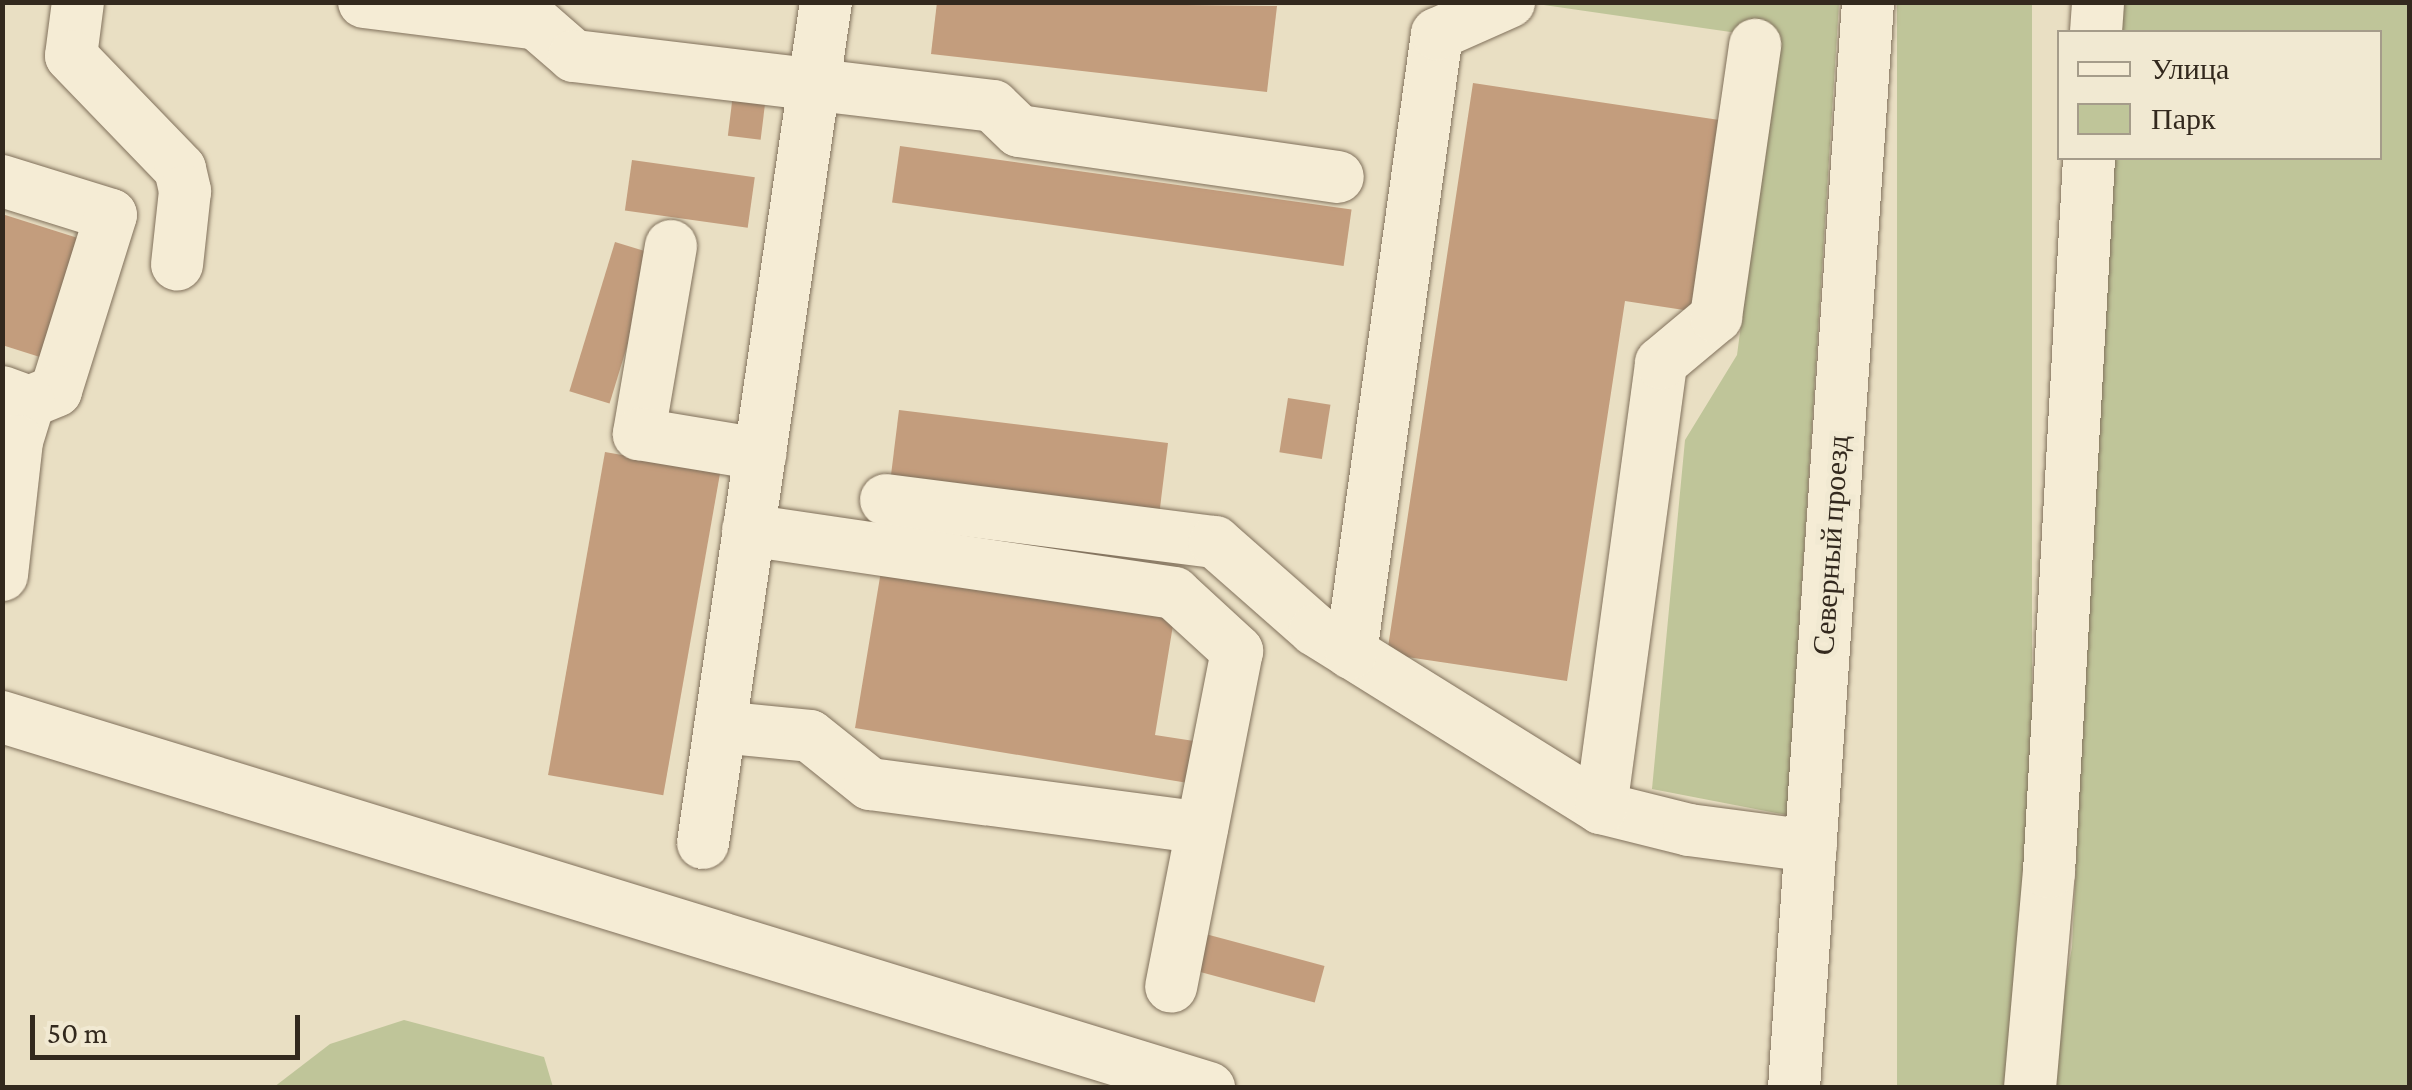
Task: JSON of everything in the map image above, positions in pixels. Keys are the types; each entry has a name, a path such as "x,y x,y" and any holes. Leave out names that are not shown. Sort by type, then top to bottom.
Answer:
{"street":[{"path":"78,2 71,56 180,169 185,191 177,265"},
{"path":"364,2 538,24 574,56 992,106 1019,131 1338,176"},
{"path":"703,843 826,2"},
{"path":"1351,653 1437,34 1509,2"},
{"name":"Северный проезд","path":"1794,1088 1868,2"},
{"path":"2096,30 2098,2"},
{"path":"1602,808 1660,362 1716,317 1755,44"},
{"path":"2030,1088 2049,872 2089,160"},
{"path":"2,181 111,215 56,390 16,397 17,441 2,575"},
{"path":"671,246 638,434 760,454"},
{"path":"886,500 1214,542 1314,630 1602,808 1689,830 1811,846"},
{"path":"748,530 1174,594 1237,652 1171,987"},
{"path":"2,718 1209,1088"},
{"path":"720,727 810,736 870,784 1202,828"}],"green space":[{"path":"1530,3 1839,3 1787,815 1652,789 1685,440 1737,355 1779,39"},
{"path":"1897,3 2032,3 2032,1088 1897,1088"},
{"path":"2117,3 2409,3 2409,1087 2047,1088 2072,947 2110,160 2382,160 2382,30 2116,30"},
{"path":"404,1020 544,1057 553,1087 274,1087 330,1044"}],"building":[{"path":"937,2 1277,6 1267,92 931,54"},
{"path":"1473,83 1726,121 1697,312 1625,301 1567,681 1387,654"},
{"path":"733,94 766,98 761,140 728,136"},
{"path":"900,146 1352,209 1344,266 892,202"},
{"path":"632,160 755,177 748,228 625,211"},
{"path":"2,214 81,239 43,358 2,345"},
{"path":"615,242 655,254 610,403 569,391"},
{"path":"1288,398 1330,405 1322,459 1279,452"},
{"path":"899,410 1168,443 1159,514 890,481"},
{"path":"605,452 720,472 663,795 548,775"},
{"path":"881,571 1174,619 1155,735 1194,741 1188,783 855,728"},
{"path":"1198,932 1325,966 1315,1003 1188,969"}]}
